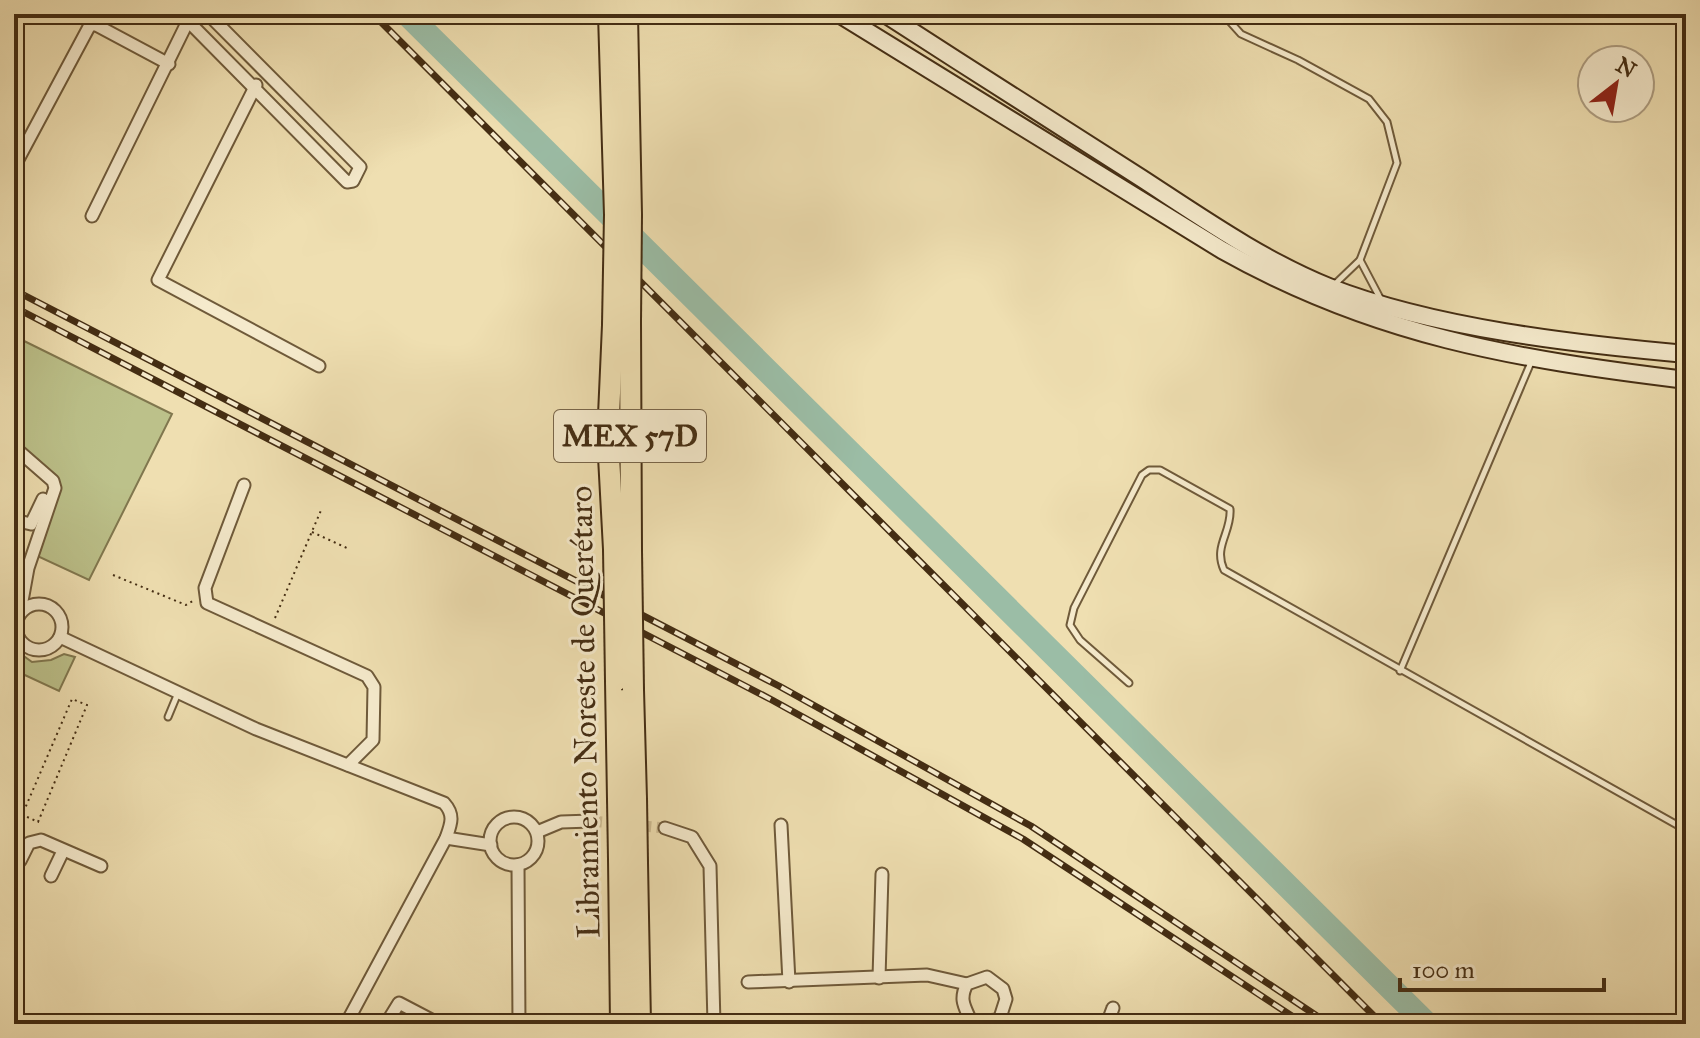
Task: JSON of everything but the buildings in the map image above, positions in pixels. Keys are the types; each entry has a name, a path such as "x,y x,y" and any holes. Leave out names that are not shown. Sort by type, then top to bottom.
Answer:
{"highway":[{"name":"Libramiento Noreste de Querétaro","path":"609,14 623,215"},
{"name":"Libramiento Noreste de Querétaro","path":"627,14 622,550 628,861 640,1024"},
{"name":"Libramiento Noreste de Querétaro","path":"621,1024 628,861"}],"main road":[{"path":"839,14 1276,281 1334,307 1448,342 1532,359 1686,380"},
{"path":"889,15 1230,235 1294,272 1383,304 1586,345 1686,354"}],"street":[{"path":"92,216 169,64 184,17 347,182 359,175 360,167 208,14"},
{"path":"14,167 90,25 96,25 169,64"},
{"path":"264,71 158,280 319,366"},
{"path":"14,447 53,481 55,488 28,568 17,616 17,634 27,647 50,648 60,637 62,622 48,605 33,604 17,616"},
{"path":"244,485 204,594 207,603 367,676 374,687 373,740 348,765"},
{"path":"14,520 31,524 43,499"},
{"path":"60,637 256,729 444,803 451,810 452,820 446,838 346,1024"},
{"path":"511,817 528,822 537,832 538,847 534,855 518,865 500,860 491,845 495,827 511,817"},
{"path":"537,832 561,822 591,821"},
{"path":"781,825 789,982"},
{"path":"665,828 692,837 710,866 714,1024"},
{"path":"446,838 491,845"},
{"path":"20,861 29,843 35,840 101,866"},
{"path":"51,876 63,851"},
{"path":"518,865 519,1024"},
{"path":"879,978 882,874"},
{"path":"748,982 941,976 967,984 987,977 1003,989 1006,999 998,1022 972,1023 962,1003 967,984"},
{"path":"386,1024 394,1008 404,1003 439,1024"},
{"path":"1107,1024 1113,1008"}],"lane":[{"path":"1223,14 1241,34 1298,60 1369,99 1387,122 1397,163 1360,260 1332,288"},
{"path":"1360,260 1383,304"},
{"path":"1400,671 1532,359"},
{"path":"1129,683 1080,640 1070,625 1074,608 1142,475 1149,470 1160,470 1230,509 1231,522 1219,547 1224,570 1686,830"},
{"path":"168,717 179,692"}],"path":[{"path":"270,630 322,508"},
{"path":"311,531 349,549"},
{"path":"113,575 186,605 204,594"},
{"path":"14,676 22,679 14,699"},
{"path":"14,834 72,699 87,705 38,822 23,815"}],"green space":[{"path":"14,336 172,414 89,580 33,554 58,493 14,455"},
{"path":"14,649 32,662 51,660 64,654 75,657 59,691 14,670"}],"waterway":[{"path":"407,14 1427,1024"}],"tunnel":[{"path":"591,821 665,828"}],"railway":[{"path":"373,14 1382,1024"},
{"path":"14,290 779,686 1031,826 1329,1024"},
{"path":"14,307 772,700 1023,839 1304,1024"}]}
